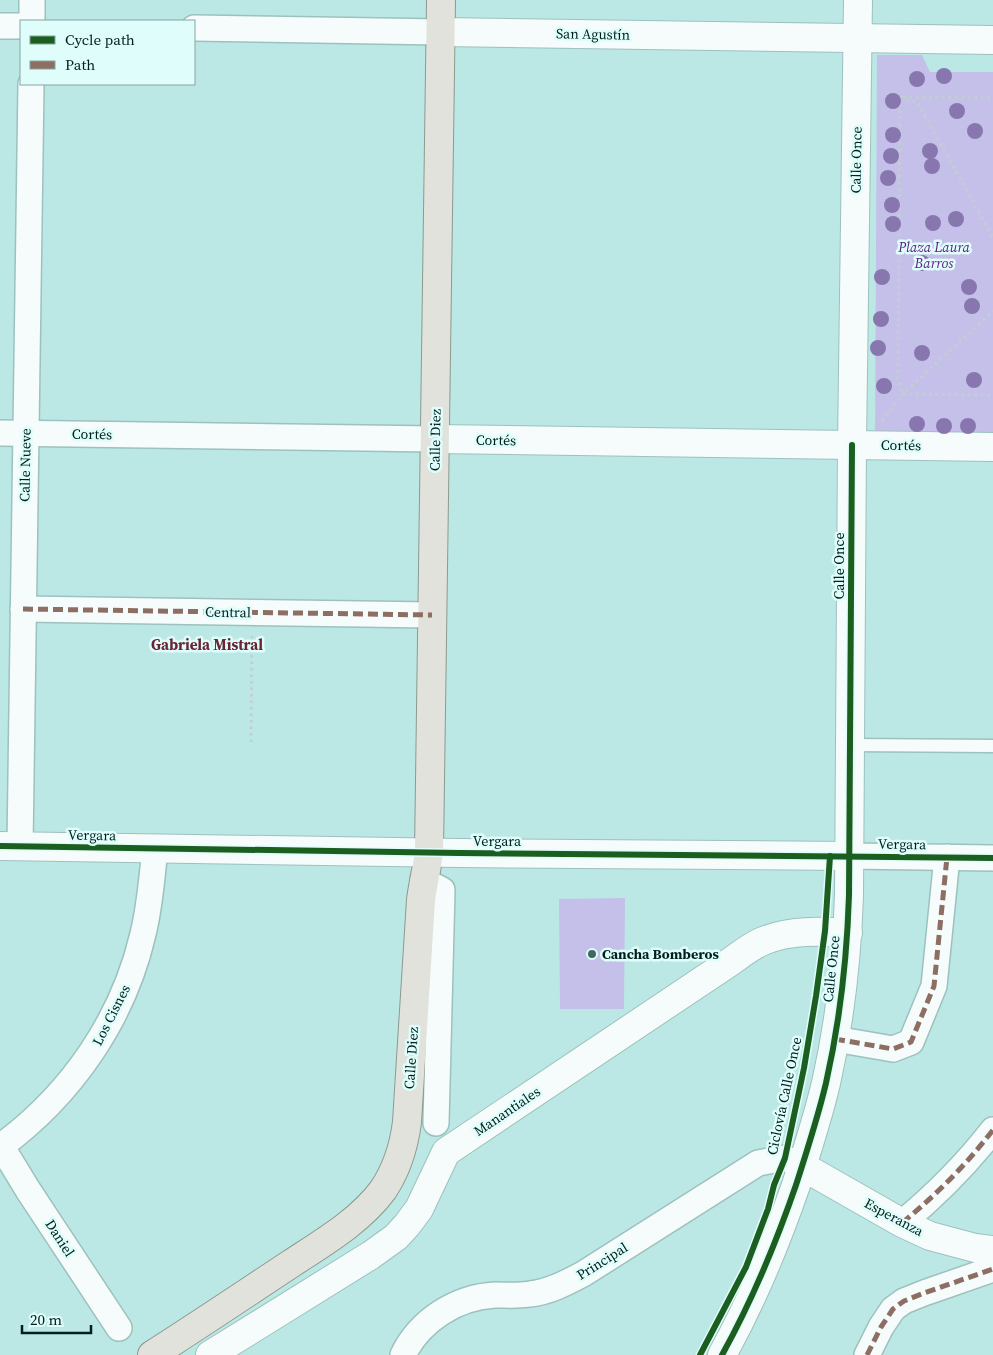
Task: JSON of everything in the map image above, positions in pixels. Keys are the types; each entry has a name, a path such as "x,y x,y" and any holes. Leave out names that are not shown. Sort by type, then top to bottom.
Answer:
{"main road":[{"name":"Calle Diez","path":"152,1355 242,1297 355,1219 384,1189 401,1155 405,1139 423,880 429,852 441,0"}],"street":[{"path":"32,0 32,20"},
{"name":"Calle Once","path":"722,1355 771,1254 802,1166 824,1092 835,1039 848,933 858,0"},
{"path":"0,26 20,26"},
{"name":"San Agustín","path":"195,28 993,40"},
{"name":"Calle Nueve","path":"10,846 23,609 31,85"},
{"name":"Cortés","path":"0,433 993,447"},
{"name":"Central","path":"23,609 432,615"},
{"name":"Vergara","path":"10,846 993,858"},
{"name":"Los Cisnes","path":"0,1146 28,1125 52,1102 94,1050 110,1023 124,994 143,934 150,904 155,848"},
{"path":"835,1039 893,1049 911,1042 934,986 947,857"},
{"name":"Calle Diez","path":"423,880 442,890 436,1123"},
{"name":"Manantiales","path":"210,1355 371,1255 396,1237 419,1209 446,1152 730,962 762,941 794,932 825,931 848,933"},
{"path":"902,1223 952,1178 993,1130"},
{"name":"Daniel","path":"0,1146 119,1328"},
{"name":"Principal","path":"403,1355 414,1337 425,1325 450,1307 480,1297 531,1294 567,1283 758,1163 785,1158 802,1166"},
{"name":"Esperanza","path":"802,1166 902,1223 930,1236 975,1248 993,1250"},
{"path":"867,1355 893,1308 904,1300 993,1269"}],"lane":[{"path":"850,745 993,746"}],"path":[{"path":"900,97 993,98"},
{"path":"900,97 918,103 993,238"},
{"path":"900,97 898,378 903,394"},
{"path":"903,394 993,311"},
{"path":"903,394 993,395"},
{"path":"251,742 252,613"}],"green space":[{"name":"Plaza Laura Barros","path":"877,55 922,55 930,72 993,72 993,438 875,437"},
{"name":"Cancha Bomberos","path":"625,898 624,1009 560,1009 559,899"}],"marked path":[{"path":"23,609 432,615"},
{"path":"835,1039 893,1049 911,1042 934,986 947,857"},
{"path":"902,1223 950,1179 993,1130"},
{"path":"867,1355 881,1327 893,1309 904,1301 993,1269"}],"cycle path":[{"path":"722,1355 763,1272 796,1185 823,1096 839,1013 845,966 849,895 852,445"},
{"path":"0,846 993,858"},
{"name":"Ciclovía Calle Once","path":"700,1355 746,1267 785,1158 804,1068 816,996 825,931 830,856"}],"place":[{"name":"Cancha Bomberos","path":"592,954"}],"district":[{"name":"Gabriela Mistral","path":"207,645"}]}
